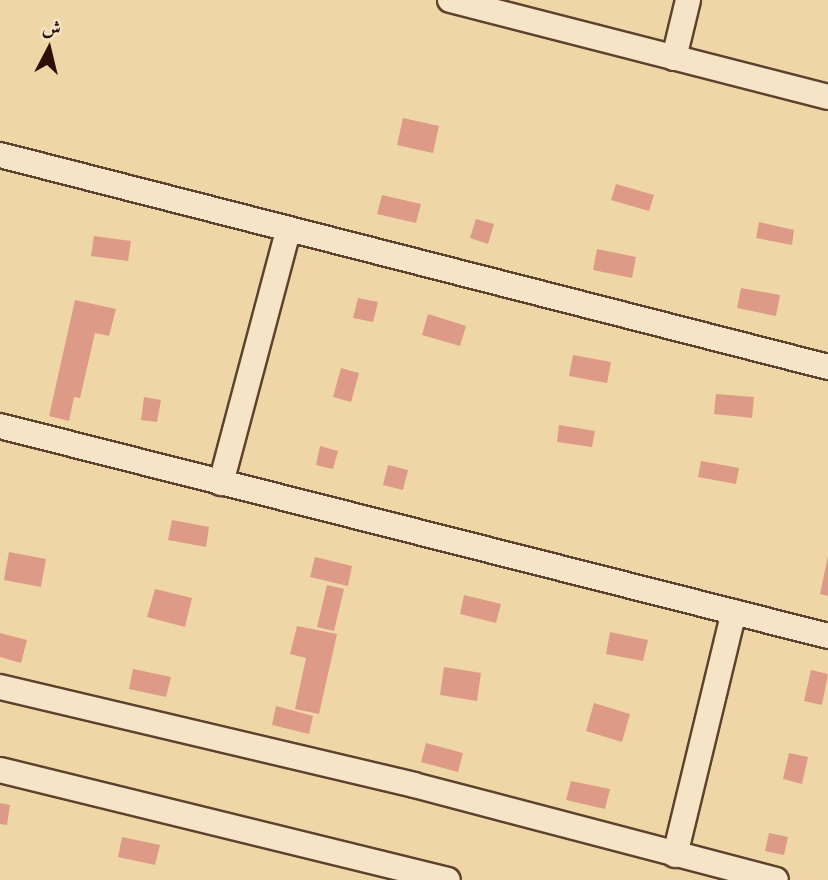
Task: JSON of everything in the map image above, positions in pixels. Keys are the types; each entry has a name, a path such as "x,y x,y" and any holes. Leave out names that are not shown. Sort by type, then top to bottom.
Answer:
{"street":[{"path":"450,0 828,97"},
{"path":"674,58 688,0"},
{"path":"0,155 288,231 828,367"},
{"path":"221,483 288,231"},
{"path":"0,426 828,636"},
{"path":"675,855 734,612"},
{"path":"0,687 401,782 776,880"},
{"path":"0,770 448,880"}],"building":[{"path":"403,118 439,126 433,153 397,145"},
{"path":"616,184 654,195 649,211 611,200"},
{"path":"382,195 421,204 416,223 377,214"},
{"path":"476,219 494,224 488,244 470,238"},
{"path":"759,222 794,230 792,245 756,238"},
{"path":"94,236 131,241 128,261 91,256"},
{"path":"597,249 636,257 632,278 593,270"},
{"path":"741,288 780,295 776,316 737,308"},
{"path":"358,298 378,302 373,322 353,318"},
{"path":"75,300 116,309 109,336 95,333 80,398 74,397 69,421 49,416"},
{"path":"428,314 466,326 460,346 422,335"},
{"path":"573,355 611,362 607,383 569,376"},
{"path":"341,368 359,373 351,402 333,397"},
{"path":"716,394 754,397 752,418 714,414"},
{"path":"144,397 161,400 157,422 141,420"},
{"path":"559,425 595,431 592,447 557,442"},
{"path":"320,446 338,451 333,469 316,465"},
{"path":"701,461 739,468 736,484 698,477"},
{"path":"388,465 408,470 403,490 383,485"},
{"path":"172,520 209,527 206,547 168,540"},
{"path":"9,552 46,559 41,587 4,580"},
{"path":"828,556 828,596 820,594"},
{"path":"315,557 352,566 348,586 310,577"},
{"path":"327,585 344,589 334,631 317,627"},
{"path":"155,589 192,598 185,627 147,617"},
{"path":"464,595 501,604 496,623 460,614"},
{"path":"297,626 337,634 319,714 295,709 306,658 290,654"},
{"path":"610,632 648,640 643,661 606,654"},
{"path":"0,633 27,640 21,663 0,657"},
{"path":"444,667 481,673 477,701 440,695"},
{"path":"133,669 171,677 166,697 129,689"},
{"path":"811,670 828,674 822,705 804,701"},
{"path":"594,703 630,714 622,742 586,731"},
{"path":"276,706 313,716 309,734 272,725"},
{"path":"426,743 463,753 458,772 421,762"},
{"path":"789,753 808,757 802,784 783,779"},
{"path":"571,781 610,789 605,809 566,800"},
{"path":"0,803 10,805 7,825 0,824"},
{"path":"769,833 788,837 784,855 765,851"},
{"path":"122,837 160,845 155,865 118,857"}]}
